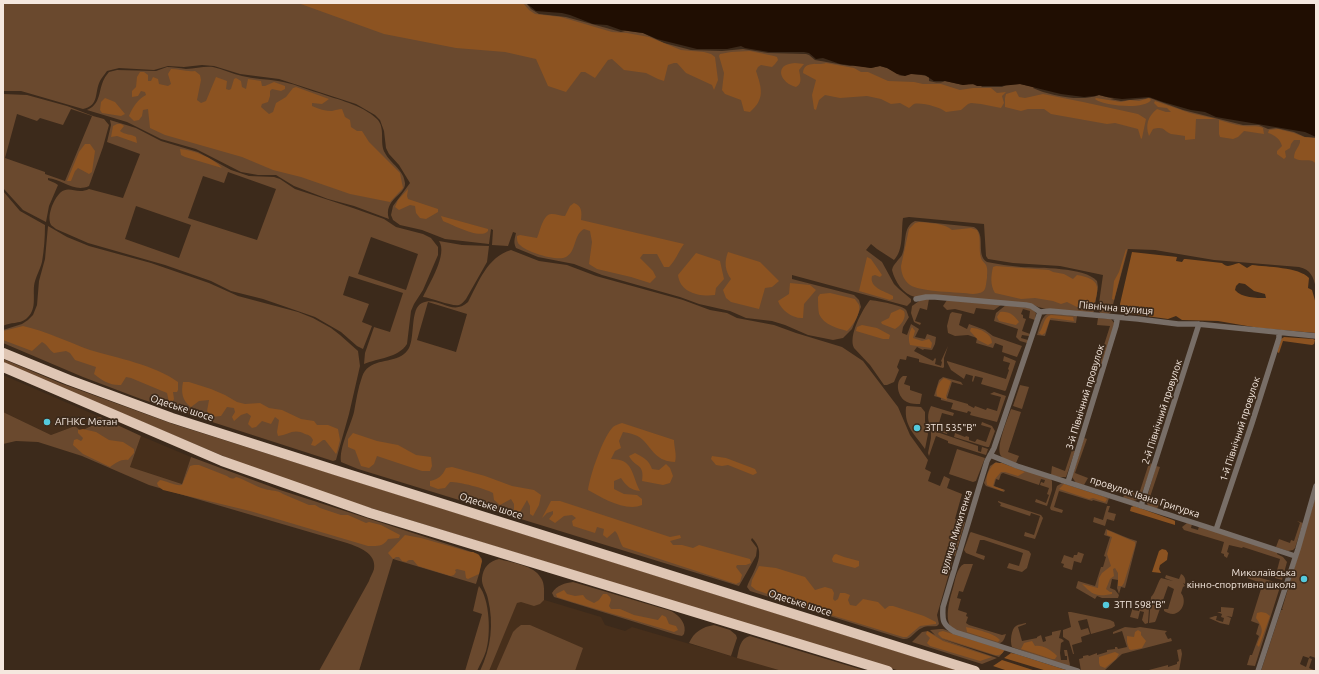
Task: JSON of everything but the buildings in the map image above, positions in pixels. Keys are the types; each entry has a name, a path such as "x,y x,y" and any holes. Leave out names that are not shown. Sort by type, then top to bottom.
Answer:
{"highway":[{"name":"Одеське шосе","path":"3,353 69,380 172,418 975,671"},
{"path":"3,367 200,452 311,493 378,516 888,671"}],"street":[{"name":"Північна вулиця","path":"916,299 935,297 1026,305 1031,306 1040,312 1050,311 1316,336"},
{"name":"вулиця Микитенка","path":"1040,312 1011,401 981,480 943,607 942,616 944,623 955,632 1078,671"},
{"name":"3-й Північний провулок","path":"1068,482 1116,326 1117,321 1115,317"},
{"name":"2-й Північний провулок","path":"1141,506 1199,324"},
{"name":"1-й Північний провулок","path":"1216,530 1258,406 1279,333"},
{"name":"провулок Івана Григурка","path":"990,455 1005,462 1295,556"},
{"path":"1258,671 1316,486"}],"shaded area":[{"path":"3,3 526,3 531,9 539,14 566,17 621,32 625,31 621,30 643,33 664,43 691,50 722,51 743,49 768,53 806,54 815,60 850,66 855,65 871,68 880,66 900,74 898,75 900,76 911,74 922,75 929,77 929,81 945,81 963,85 983,85 981,87 1002,87 1006,85 1020,84 1034,87 1033,88 1040,91 1057,96 1075,98 1099,95 1121,101 1150,98 1183,110 1243,125 1259,125 1268,129 1276,128 1294,132 1305,137 1316,138 1316,288 1311,274 1299,267 1214,260 1155,250 1128,249 1111,312 1109,314 1101,314 1098,310 1103,275 1060,266 1013,263 988,259 986,256 984,224 909,217 903,218 901,245 894,260 871,244 866,250 882,262 894,284 911,299 911,302 907,306 792,275 792,279 854,295 859,300 861,307 852,329 843,338 833,340 808,335 772,321 746,318 730,311 699,304 680,297 602,275 574,264 538,257 516,248 514,242 516,233 513,232 508,246 492,245 493,230 491,229 489,244 445,239 422,230 400,225 393,220 391,215 393,206 410,183 386,148 384,131 380,120 375,115 356,104 279,79 240,74 214,66 202,65 184,67 168,66 154,70 119,68 107,71 98,85 94,102 92,105 83,109 21,91 3,91"},
{"path":"298,3 523,3 535,14 561,17 612,32 649,37 681,50 711,54 715,57 718,80 714,90 712,85 686,73 677,63 674,63 668,65 664,81 646,73 624,70 612,59 608,60 595,78 585,72 581,72 566,92 548,86 536,59 505,52 456,48 384,34"},
{"path":"526,3 1316,3 1316,137 1305,132 1216,117 1205,112 1191,110 1149,97 1122,99 1099,95 1084,97 1061,94 1020,84 1001,86 977,86 973,84 963,85 945,81 934,81 925,75 911,74 905,76 880,66 871,68 840,64 823,58 816,59 809,53 804,52 769,52 741,46 727,49 697,49 657,39 643,33 621,30 607,25 593,24 562,13 536,11"},
{"path":"750,51 774,56 777,57 778,60 772,67 761,65 758,67 756,71 760,83 761,93 758,103 750,112 744,111 741,100 725,94 722,90 724,73 719,56 720,54 731,52"},
{"path":"826,63 854,68 861,72 868,72 888,81 941,84 960,90 991,88 997,93 1006,92 1002,96 1004,103 1001,108 971,103 961,110 946,112 926,104 914,104 909,108 900,103 891,104 881,99 867,96 840,98 825,95 819,100 816,110 814,109 812,95 816,80 803,73 804,69 808,65"},
{"path":"788,64 804,64 799,70 800,84 796,87 786,82 781,74 781,70 784,67"},
{"path":"167,67 186,69 213,67 246,77 283,82 349,103 371,114 380,123 383,149 402,174 405,183 402,191 389,207 389,219 294,186 276,175 258,175 241,172 196,149 161,139 127,122 87,110 96,103 102,83 109,72 117,70 156,71"},
{"path":"171,69 195,71 200,75 201,80 197,100 201,103 206,101 216,77 227,81 226,89 229,90 231,89 234,79 236,78 241,81 242,87 246,89 248,79 261,81 262,86 274,82 285,86 285,89 281,91 272,89 270,91 268,102 262,104 261,107 269,114 273,112 276,103 286,97 293,88 296,87 329,99 322,104 312,103 312,106 330,111 342,109 345,117 350,120 351,127 357,131 362,131 369,142 400,173 403,188 390,202 350,194 301,177 273,170 242,157 165,135 150,128 148,109 143,110 142,116 139,120 134,121 129,116 130,113 138,101 146,95 145,92 141,91 138,96 132,97 132,91 136,87 137,77 140,72 144,72 148,75 148,81 151,81 153,77 158,79 159,84 168,86 171,84 168,74"},
{"path":"1016,91 1019,97 1025,98 1043,94 1138,114 1146,119 1142,138 1141,139 1138,129 1115,123 1107,124 1051,114 1044,109 1028,109 1021,111 1005,107 1006,94"},
{"path":"3,94 27,95 67,106 104,119 109,125 89,186 78,188 48,178 48,180 58,185 49,206 46,222 23,210 3,188","holes":["71,109 92,116 65,181 45,174 45,172 5,158 17,114 37,121 40,118 63,125"]},
{"path":"105,98 115,102 125,114 121,116 102,113 100,110 101,102"},
{"path":"1149,98 1151,100 1141,105 1124,106 1106,104 1095,99 1121,102 1130,100 1139,101"},
{"path":"1155,101 1190,113 1216,119 1196,119 1195,139 1185,140 1185,136 1171,134 1160,128 1153,129 1149,136 1147,124 1149,118 1154,112 1157,109 1171,112 1167,108 1158,107 1154,103"},
{"path":"110,120 136,128 161,141 198,152 231,170 249,176 274,177 280,179 295,189 384,219 396,227 423,234 431,238 438,247 438,255 423,290 411,311 407,344 403,349 393,355 364,364 365,353 374,327 390,332 403,293 349,276 343,295 369,304 362,322 372,326 363,349 357,346 341,332 315,317 263,299 231,291 211,281 165,265 88,243 56,229 51,225 49,218 52,206 57,197 65,190 83,191 89,189 123,198 140,154 107,142 111,125","holes":["228,172 276,189 257,240 188,218 203,176 224,183","136,206 191,225 179,258 125,239","371,237 418,254 406,290 358,274"]},
{"path":"1219,120 1241,126 1260,127 1263,128 1264,134 1244,131 1238,137 1233,139 1220,137"},
{"path":"117,124 124,126 120,131 136,137 137,143 117,136 111,137 113,126"},
{"path":"1278,129 1304,137 1316,138 1316,164 1312,161 1294,158 1300,140 1294,140 1290,148 1285,151 1286,157 1284,159 1277,154 1277,151 1282,146 1280,141 1268,133 1269,130"},
{"path":"85,144 90,144 95,151 92,172 89,174 78,168 75,171 71,181 67,181 79,152"},
{"path":"180,149 203,155 214,161 222,168 185,157 181,155"},
{"path":"408,189 408,199 438,209 438,212 426,219 420,218 416,213 415,206 410,205 399,210 395,207 398,200"},
{"path":"3,191 20,211 45,225 45,239 43,257 35,283 32,312 24,321 3,326"},
{"path":"574,203 579,206 581,210 581,220 684,244 669,267 664,267 657,254 643,254 640,258 653,271 656,277 650,283 597,269 589,264 592,242 590,231 584,229 578,235 572,251 566,257 562,258 550,257 529,251 518,243 517,236 520,235 537,238 546,216 552,214 565,216 570,206"},
{"path":"441,216 488,229 488,231 479,234 473,233 443,221"},
{"path":"915,221 974,227 980,234 982,255 987,262 1021,267 1061,269 1091,276 1097,281 1098,287 1093,313 1054,311 1031,304 915,297 907,293 900,287 892,270 902,255 906,231"},
{"path":"919,222 941,225 952,230 971,228 977,230 981,258 986,265 987,270 986,285 981,293 973,294 922,289 910,285 906,281 903,277 901,266 909,229 915,223"},
{"path":"48,226 67,237 89,246 151,263 209,283 238,296 298,312 313,318 340,335 358,351 360,366 349,414 336,460 333,461 141,399 83,377 3,343 3,330 22,324 28,320 33,315 37,305 39,281 45,259"},
{"path":"439,241 462,245 489,246 487,262 466,299 459,305 452,305 423,297 437,269 441,253"},
{"path":"1126,249 1127,250 1114,300 1112,299 1114,281 1119,272"},
{"path":"511,250 539,261 567,265 596,276 683,300 710,310 727,313 737,318 774,325 842,347 863,361 898,407 910,435 928,460 925,469 931,472 928,481 940,486 944,476 950,479 947,488 962,494 955,519 965,522 955,556 952,555 952,563 937,615 939,624 937,626 928,626 919,629 911,637 903,639 750,591 747,587 756,567 759,555 759,549 752,538 751,540 757,548 756,556 739,586 358,469 341,462 343,444 354,412 362,376 365,371 374,364 396,358 405,353 411,343 414,317 418,306 428,301 451,307 462,306 468,302 490,264 503,253","holes":["428,302 467,314 456,352 417,340"]},
{"path":"728,252 760,262 779,281 772,287 765,288 759,309 731,302 726,298 723,290 731,279 727,273 726,266"},
{"path":"1132,252 1177,257 1176,261 1182,262 1186,259 1222,263 1226,266 1239,263 1247,268 1252,265 1282,268 1304,274 1309,278 1308,288 1312,290 1316,304 1316,333 1259,328 1218,321 1182,320 1176,316 1168,319 1125,313 1122,311 1120,304","holes":["1239,283 1245,284 1254,291 1265,294 1266,298 1254,298 1241,295 1235,290"]},
{"path":"696,253 720,261 724,279 716,288 715,295 697,294 687,290 680,281 678,275"},
{"path":"867,257 871,259 882,275 880,277 875,275 872,276 873,283 878,289 893,296 893,299 890,300 859,291"},
{"path":"993,267 1049,270 1064,274 1073,279 1077,275 1091,279 1097,285 1097,295 1093,308 1077,307 1067,302 1061,304 1035,298 1021,299 995,293 992,287 991,277"},
{"path":"790,283 810,285 816,290 804,304 803,318 795,317 788,313 782,308 778,301 789,294"},
{"path":"830,293 855,299 859,305 859,312 856,319 847,331 827,323 819,314 818,297 820,294"},
{"path":"922,299 929,299 927,310 920,308 915,321 921,323 920,325 914,322 911,313 912,306"},
{"path":"870,300 895,305 906,310 909,317 903,327 902,333 907,335 911,324 919,329 915,337 925,339 927,334 936,337 932,350 923,350 917,347 914,351 933,361 935,358 935,364 941,366 941,361 948,346 944,358 944,367 919,362 919,359 907,356 906,360 900,359 897,367 899,370 894,382 884,385 870,365 854,348 853,343 854,330 863,310"},
{"path":"947,300 1001,305 994,310 976,308 974,314 955,309 947,310 943,306"},
{"path":"1006,305 1031,308 1036,313 1035,320 1029,318 1030,311 1023,309 1021,314 1023,315 1023,318 1026,319 1022,331 1030,334 1029,336 1022,335 1021,338 1028,340 1027,343 1020,341 1016,337 1018,329 994,321 996,313"},
{"path":"900,309 904,311 905,316 897,328 895,329 882,324 881,322 889,318 891,313"},
{"path":"952,312 962,314 959,325 967,329 969,324 985,330 993,336 1022,346 1017,357 1002,352 1003,346 995,343 993,348 976,343 977,338 968,335 955,336 948,333 947,326 950,314"},
{"path":"1000,312 1011,314 1019,322 1016,325 999,321 997,317"},
{"path":"1050,313 1077,316 1076,323 1050,320 1045,336 1037,335 1043,319"},
{"path":"1051,315 1073,317 1074,321 1051,318 1045,333 1042,335 1039,333 1046,318"},
{"path":"1098,318 1111,319 1115,324 1102,366 1098,364 1110,326 1097,325"},
{"path":"862,325 877,328 890,335 889,339 883,339 856,331 857,327"},
{"path":"23,326 49,334 90,350 124,359 169,376 178,382 178,390 177,392 173,392 174,399 172,403 169,402 167,393 131,378 126,377 121,385 114,385 106,382 94,374 96,367 75,360 70,353 66,351 54,353 42,342 32,351 3,340 3,331"},
{"path":"912,327 915,331 913,338 922,341 929,339 932,343 931,348 910,345 909,336"},
{"path":"971,328 978,329 988,334 992,343 988,345 978,340 970,331"},
{"path":"1284,337 1315,340 1314,344 1312,345 1283,341 1279,353 1277,352 1281,339"},
{"path":"1004,356 1016,361 1005,391 981,384 983,378 975,376 973,382 973,376 966,374 964,379 951,370 947,362 1006,379 1010,363 1003,361"},
{"path":"3,359 60,383 173,424 959,671 900,671 335,497 242,464 3,363"},
{"path":"3,375 100,417 93,419 95,424 81,431 75,426 51,435 3,412"},
{"path":"903,376 907,376 904,384 910,386 910,390 922,394 920,404 909,403 899,394 898,386 900,379"},
{"path":"943,377 961,382 963,385 952,382 947,398 968,404 974,408 975,406 986,410 987,408 997,411 1001,397 990,394 994,392 1006,396 997,422 970,415 971,412 968,411 967,413 951,409 953,403 941,400 941,398 934,396 939,380"},
{"path":"944,378 951,381 946,396 947,400 937,396 938,386"},
{"path":"183,382 189,382 211,389 237,402 245,404 260,403 269,408 282,410 301,419 314,421 317,425 328,425 338,429 340,440 337,452 336,454 325,440 315,446 311,445 313,440 309,435 301,432 278,436 277,432 279,420 275,417 271,424 262,421 256,427 252,428 248,424 251,416 247,413 241,415 234,421 232,417 235,412 234,408 227,407 221,416 213,416 207,411 209,400 199,401 191,407 188,405 183,396"},
{"path":"1020,385 1029,387 1022,409 1013,406"},
{"path":"907,406 921,407 925,412 925,421 928,434 925,449 908,425 906,414"},
{"path":"931,406 954,413 953,416 942,413 938,426 948,430 947,434 932,429 928,418"},
{"path":"1011,409 1021,412 1008,452 1019,456 1016,463 1004,459 1000,452 1001,440"},
{"path":"3,412 51,435 75,426 81,431 95,424 93,419 100,417 141,436 130,467 182,484 191,457 280,490 478,554 482,559 476,584 393,559 359,671 319,671 374,570 373,559 370,555 356,546 347,543 149,485 82,456 38,442 16,441 3,444"},
{"path":"982,422 992,426 995,431 989,447 954,437 955,433 969,437 969,440 975,442 977,439 986,442 991,428 981,425"},
{"path":"622,423 674,440 676,454 675,462 660,458 640,437 623,432 619,441 621,448 615,451 611,459 624,462 628,465 640,491 629,487 621,478 614,481 614,489 624,494 637,495 642,499 642,505 636,507 629,507 614,503 588,490 594,466 605,439 613,427"},
{"path":"83,429 96,432 109,440 123,442 134,449 134,453 128,460 121,461 110,467 83,454 73,445 74,440 82,440 83,438 78,433 78,430"},
{"path":"931,430 978,446 978,451 981,452 982,447 988,449 986,455 948,443 948,441 936,436 929,456 928,453"},
{"path":"353,433 377,441 398,445 416,455 431,457 432,466 430,471 422,471 377,456 374,464 369,468 361,466 355,450 348,447 348,439"},
{"path":"141,436 191,457 182,484 130,467"},
{"path":"1084,438 1087,439 1075,473 1088,478 1084,485 1076,483 1072,477"},
{"path":"957,449 985,458 976,481 973,482 949,474"},
{"path":"1072,450 1075,451 1066,477 1051,475 1052,466 1065,471"},
{"path":"635,453 643,457 652,469 659,470 666,464 670,468 673,476 670,483 663,485 642,481 643,475 641,468 631,460 629,456"},
{"path":"712,456 726,458 755,469 757,473 753,475 728,465 716,465 711,459"},
{"path":"996,462 1050,478 1052,481 1052,490 1047,506 1035,502 1036,499 1046,503 1049,495 1047,494 1049,488 1040,485 1041,482 1044,483 1045,480 1041,479 1039,485 1003,473 1001,474 999,480 996,479 994,486 1005,490 1004,492 986,486 984,483 990,466"},
{"path":"995,463 1002,463 1025,472 1018,476 1001,472 995,479 993,486 1004,490 1002,491 987,485 988,473"},
{"path":"1149,463 1153,464 1140,498 1134,501 1123,498 1126,490 1139,494"},
{"path":"199,465 231,478 239,478 258,487 279,492 309,505 315,505 341,515 348,515 366,523 369,522 381,525 400,535 399,538 388,539 380,546 368,546 250,511 163,490 158,486 157,483 160,480 182,485 190,466"},
{"path":"1156,466 1160,467 1150,497 1160,501 1156,509 1148,506 1146,501"},
{"path":"452,467 485,476 512,486 534,490 541,495 539,505 533,516 530,514 530,506 527,500 520,512 514,511 514,504 511,499 500,505 494,500 493,493 478,487 450,482 445,488 438,489 430,486 430,481 440,477 446,468"},
{"path":"1062,483 1109,498 1107,504 1059,491 1054,507 1063,510 1062,513 1051,510 1050,508 1057,486"},
{"path":"1064,484 1107,499 1105,502 1093,498 1089,499 1059,489"},
{"name":"Миколаївська кінно-спортивна школа","path":"1316,495 1316,658 1310,656 1309,658 1312,659 1309,668 1316,671 1261,671 1281,610 1283,610 1282,609","holes":["1303,656 1309,658 1306,667 1300,664"]},
{"path":"551,501 560,501 670,537 680,535 681,538 670,541 673,545 682,545 693,548 699,545 750,559 751,563 746,565 737,565 736,567 742,575 740,582 736,584 623,547 615,531 607,538 603,535 604,529 597,527 595,533 573,526 572,521 576,518 572,515 564,516 555,523 549,519 553,514 553,511 547,513 542,518"},
{"path":"998,501 1041,515 1043,518 1035,539 1024,536 1025,532 1034,535 1040,516 1031,513 1030,516 1000,506 1001,504"},
{"path":"1107,506 1110,506 1108,512 1116,514 1114,521 1107,519 1105,526 1093,522 1094,517 1103,520"},
{"path":"1134,506 1173,520 1175,521 1175,525 1130,511 1131,507"},
{"path":"1297,521 1303,523 1295,548 1288,551 1276,547 1279,539 1290,543 1291,540 1294,541 1300,523"},
{"path":"1187,523 1192,524 1191,528 1198,530 1199,526 1278,552 1277,554 1283,557 1287,562 1282,580 1275,578 1280,559 1243,547 1229,545 1227,552 1229,553 1227,558 1221,553 1224,542 1184,530 1182,527"},
{"path":"1106,529 1137,541 1125,588 1121,587 1119,594 1117,588 1118,580 1112,579 1110,588 1115,590 1119,595 1118,598 1102,598 1097,596 1095,599 1076,588 1078,581 1095,586 1101,567 1103,567 1106,557 1104,556 1110,537 1104,535"},
{"path":"1107,530 1135,542 1135,546 1122,586 1118,586 1118,573 1115,568 1113,569 1114,576 1110,579 1106,589 1112,592 1112,594 1098,595 1089,591 1082,584 1098,588 1099,578 1102,573 1111,566 1107,554 1112,537 1107,535"},
{"path":"971,532 1029,551 1031,554 1027,568 1022,572 1007,568 1009,563 1019,566 1023,553 984,540 980,540 976,553 985,556 984,560 966,553 964,550"},
{"path":"405,535 473,552 479,555 482,561 479,574 468,579 466,578 465,571 457,569 455,570 456,572 454,575 451,576 418,566 413,560 406,562 402,561 399,557 393,559 388,553"},
{"path":"1162,549 1166,550 1168,553 1167,560 1160,565 1159,569 1161,573 1152,572 1159,551"},
{"path":"1078,552 1084,554 1081,563 1074,561 1072,570 1063,567 1064,564 1061,563 1064,555 1073,558"},
{"path":"836,554 859,561 859,566 855,568 833,562 832,559"},
{"path":"499,559 528,567 538,574 543,583 544,600 540,604 534,606 521,602 517,603 489,671 480,671 487,654 491,627 490,608 482,583 483,574 489,563"},
{"path":"964,564 973,564 963,592 959,591 957,598 961,599 958,610 967,613 966,616 968,617 966,623 969,625 1002,635 1006,634 1001,643 997,644 965,634 951,627 949,623 948,608 950,597 958,571"},
{"path":"759,566 776,568 805,577 815,590 825,587 832,589 834,593 833,599 835,601 838,599 840,593 845,593 850,595 848,600 850,605 856,606 863,599 878,602 885,609 889,606 893,606 924,616 936,622 936,624 920,626 907,637 903,637 805,607 756,590 751,586 752,580"},
{"path":"1181,574 1185,581 1185,584 1183,583 1185,586 1183,587 1181,593 1184,599 1182,609 1173,614 1164,611 1164,609 1168,609 1174,589 1168,586 1155,622 1149,623 1151,597 1161,578 1173,581 1165,578 1166,575 1179,579"},
{"path":"1250,575 1278,583 1280,587 1255,666 1247,665 1259,636 1256,634 1259,624 1251,621 1264,584 1247,578"},
{"path":"573,582 671,611 677,615 684,624 684,634 682,636 677,635 554,597 552,593 556,588"},
{"path":"479,586 483,592 487,608 489,627 488,644 477,671 465,671 482,614 473,611"},
{"path":"564,590 567,594 575,596 583,595 586,599 594,603 599,600 603,594 607,594 611,600 609,606 611,609 620,609 634,615 658,620 662,615 666,617 669,624 676,626 678,630 674,632 557,597 556,594"},
{"path":"518,592 601,617 605,625 625,631 632,627 782,671 485,671"},
{"path":"1136,603 1149,609 1148,623 1145,624 1142,620 1144,612 1140,611 1138,619 1130,617 1133,607 1133,610 1139,611 1140,607 1135,605"},
{"path":"1221,607 1234,608 1232,617 1226,616 1231,618 1229,625 1209,618 1217,616 1216,620 1223,622 1224,618 1221,617 1222,614 1217,612 1221,612"},
{"path":"1068,612 1110,620 1114,622 1115,626 1091,634 1087,619 1078,621 1081,630 1088,628 1090,634 1081,637 1082,642 1072,645 1073,654 1069,641 1063,637 1063,630 1071,627"},
{"path":"1261,612 1270,616 1259,647 1257,645 1262,629 1256,618 1257,613"},
{"path":"1026,623 1018,627 1022,641 1037,638 1041,635 1043,642 1046,641 1045,637 1052,635 1052,632 1061,630 1059,638 1064,641 1061,643 1061,660 1067,660 1064,650 1067,650 1070,665 1069,667 1012,647 1011,636 1014,628 1018,625"},
{"path":"521,625 530,625 583,648 575,671 496,671 513,632"},
{"path":"714,625 730,630 736,635 737,638 731,656 689,643 693,636 699,631"},
{"path":"966,627 989,633 1000,640 998,642 967,632"},
{"path":"1125,627 1140,627 1167,631 1165,633 1168,639 1171,638 1172,641 1122,654 1104,671 1081,671 1079,659 1083,658 1083,656 1089,656 1097,653 1097,655 1107,652 1107,650 1115,649 1115,647 1118,649 1127,647 1122,631 1113,634 1113,632"},
{"path":"943,629 1005,650 999,657 939,638 997,658 982,664 912,642 922,632 928,631 935,635 930,630"},
{"path":"1138,630 1141,632 1141,635 1146,641 1142,648 1131,650 1129,649 1127,642 1127,636 1134,637 1135,632"},
{"path":"927,631 943,641 992,657 980,661 930,646 927,643 930,638 926,634"},
{"path":"943,631 1004,650 1001,654 995,655 942,638 938,634 939,632"},
{"path":"750,636 866,671 782,671 737,658 742,641"},
{"path":"1032,641 1035,646 1047,648 1057,656 1055,659 1021,649 1024,643"},
{"path":"1181,649 1182,654 1179,671 1145,671 1177,664 1179,661 1177,650"},
{"path":"1115,652 1119,654 1116,659 1105,668 1100,666 1099,657"},
{"path":"1011,653 1069,671 1047,671 1004,658"},
{"path":"1002,660 1036,671 1008,671 993,666"}],"place":[{"name":"АГНКС Метан","path":"47,422"},
{"name":"ЗТП 535\"В\"","path":"917,428"},
{"name":"Миколаївська кінно-спортивна школа","path":"1304,579"},
{"name":"ЗТП 598\"В\"","path":"1106,605"}]}
